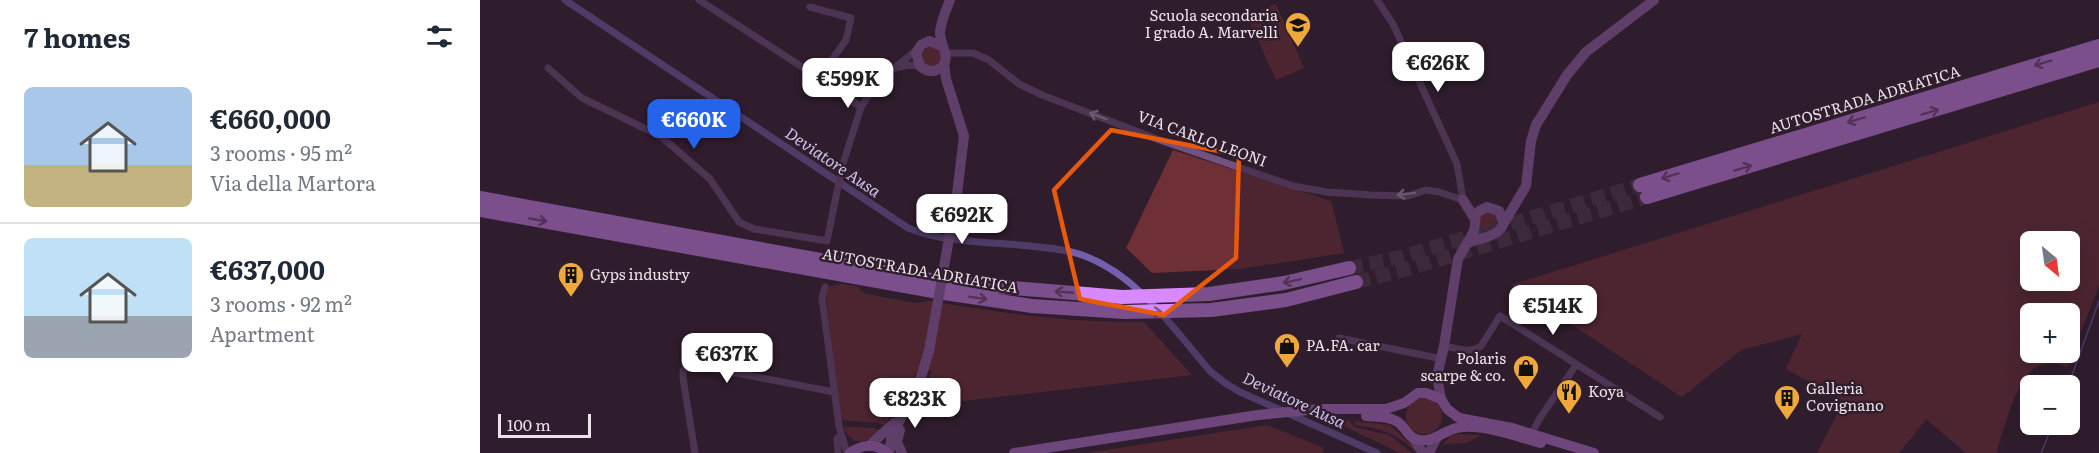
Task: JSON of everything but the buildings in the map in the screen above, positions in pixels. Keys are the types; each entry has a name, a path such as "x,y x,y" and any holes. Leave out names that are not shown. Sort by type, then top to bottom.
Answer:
{"highway":[{"name":"AUTOSTRADA ADRIATICA","path":"2099,46 1643,191 2099,60"},
{"name":"AUTOSTRADA ADRIATICA","path":"480,198 942,282 1122,297 1209,294 1284,283 1349,268"},
{"name":"AUTOSTRADA ADRIATICA","path":"480,210 1032,306 1125,312 1181,312 1286,300 1356,282"}],"main road":[{"path":"1014,453 1262,418 1386,410 1404,403 1418,393 1426,393 1444,404 1459,418 1532,433 1594,453"},
{"path":"1402,426 1400,418 1404,403"},
{"path":"1439,435 1448,421 1444,404"},
{"path":"1322,413 1381,417 1398,422 1413,438 1429,440 1464,427 1477,428 1573,453"},
{"path":"1049,453 1262,418"},
{"path":"849,453 856,448 870,445 888,453"}],"street":[{"path":"699,0 861,107"},
{"path":"949,90 940,33 950,0"},
{"path":"1377,0 1393,24 1457,164 1462,200 1479,232 1487,236"},
{"path":"1468,243 1479,237 1496,234 1518,202 1526,186 1531,141 1536,124 1567,75 1586,52 1654,0"},
{"path":"810,7 851,18 846,40 819,78"},
{"path":"548,68 582,98 664,139 710,179 743,225 754,229 827,241 841,171 861,107 878,81 921,45 944,17"},
{"path":"921,45 934,41 944,54"},
{"path":"888,453 892,434 922,377 929,351 957,194 964,136 949,90 916,58 921,45"},
{"name":"VIA CARLO LEONI","path":"944,54 973,53 989,60 1018,84 1042,95 1293,186 1327,192 1371,195 1408,196 1426,190 1462,200"},
{"path":"893,69 908,64 938,70 944,54"},
{"path":"1462,200 1469,205 1482,208 1509,207 1518,202"},
{"path":"1444,404 1437,376 1442,359 1458,259 1468,243 1482,208"},
{"path":"1496,208 1502,214 1504,223"},
{"path":"825,286 822,298 834,392 842,436 849,453"},
{"path":"1444,346 1477,349 1500,316 1660,417"},
{"path":"1339,338 1442,359"},
{"path":"695,453 683,378 683,371 687,366 695,365 834,392"},
{"path":"1532,433 1576,365"},
{"path":"1418,393 1437,376"},
{"path":"870,445 883,435 906,409"},
{"path":"902,453 897,442 906,409"},
{"path":"1429,453 1439,435"},
{"path":"838,453 837,438 842,436"},
{"path":"1413,438 1423,453"}],"highlighted area":[{"path":"1111,130 1239,155 1236,258 1164,315 1080,299 1054,190"}],"shaded area":[{"path":"1276,4 1304,68 1276,80 1247,16"},
{"path":"930,46 939,48 942,57 936,67 924,65 920,53"},
{"path":"2099,102 2099,286 2080,334 2080,303 2020,303 2020,363 2069,363 2067,367 2044,364 2027,375 2020,375 2020,386 2009,412 1997,453 1966,453 1926,419 1899,453 1817,453 1844,401 1786,369 1802,334 1741,350 1682,397 1511,285"},
{"path":"1173,150 1331,201 1344,253 1240,269 1152,273 1126,248"},
{"path":"1482,212 1496,212 1500,226 1487,232 1479,226"},
{"path":"841,284 856,286 866,294 915,303 929,301 1063,319 1144,322 1192,375 918,406 932,371 918,369 906,396 884,425 840,420 826,293 830,286"},
{"path":"1424,398 1436,404 1442,416 1436,428 1424,434 1412,428 1406,416 1412,404"},
{"path":"1350,420 1354,427 1389,435 1412,453 1400,453 1334,421"},
{"path":"1354,421 1390,425 1420,453 1389,433 1356,425"},
{"path":"1267,425 1324,448 1323,453 1086,453"},
{"path":"845,427 874,428 880,431 861,441 853,439 844,430"},
{"path":"1456,434 1481,435 1467,443 1443,444"}],"waterway":[{"name":"Deviatore Ausa","path":"565,0 908,228 949,239 1065,250 1099,262 1118,274 1152,303 1210,371 1225,383 1240,392 1377,453"},
{"path":"2072,375 2099,301"},
{"path":"2041,453 2048,435"}],"tunnel":[{"path":"1349,268 1401,257 1640,185"},
{"path":"1356,282 1404,270 1647,197"}],"place":[{"name":"Scuola secondaria I grado A. Marvelli","path":"1298,48"},
{"name":"Gyps industry","path":"571,298"},
{"name":"PA.FA. car","path":"1287,369"},
{"name":"Polaris scarpe & co.","path":"1526,391"},
{"name":"Koya","path":"1569,415"},
{"name":"Galleria Covignano","path":"1787,421"}]}
